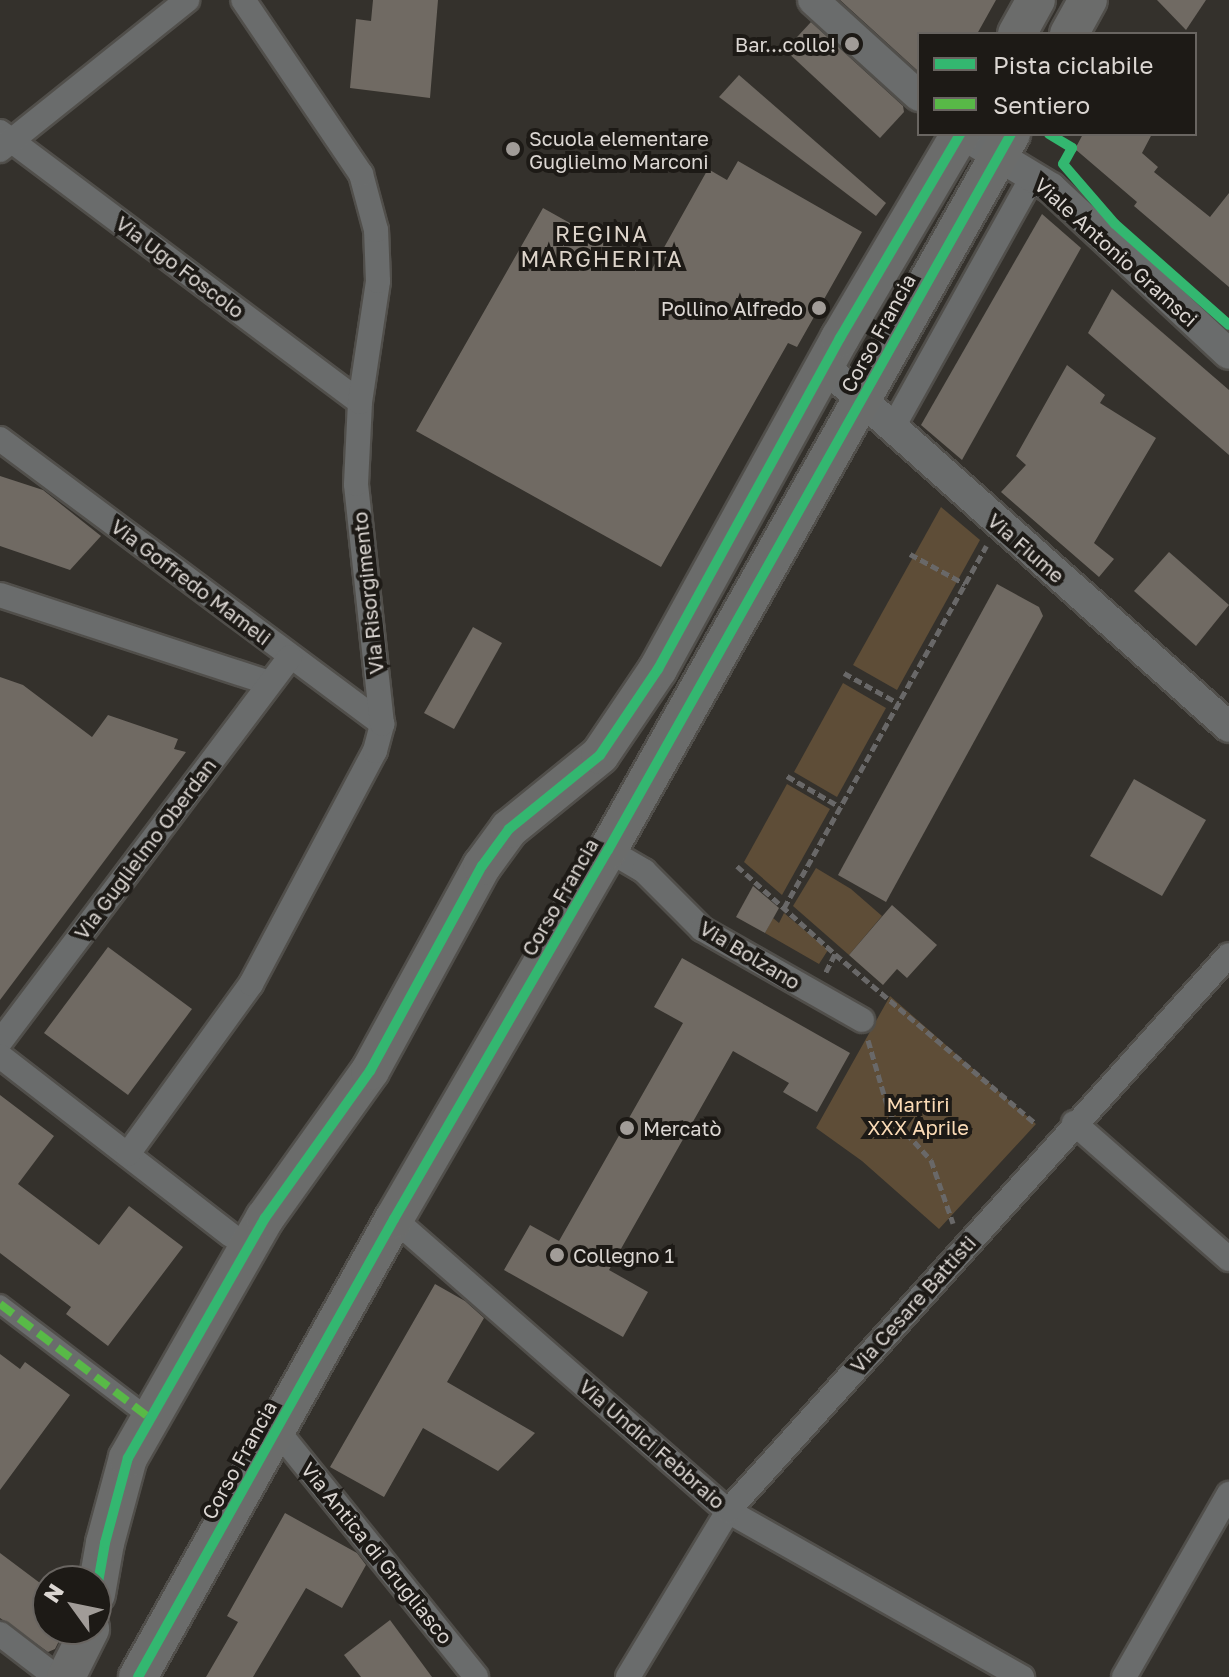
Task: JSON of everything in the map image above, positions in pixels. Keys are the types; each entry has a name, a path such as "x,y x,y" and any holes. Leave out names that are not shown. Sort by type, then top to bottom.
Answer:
{"main road":[{"path":"1018,32 1036,0"},
{"path":"1070,32 1088,0"},
{"name":"Corso Francia","path":"101,1565 128,1458 265,1218 370,1071 482,866 509,829 600,755 658,669 825,367 960,136"},
{"name":"Corso Francia","path":"138,1677 394,1219 608,850 1005,145"},
{"path":"66,1677 82,1645"}],"street":[{"path":"4,141 187,0"},
{"name":"Via Risorgimento","path":"128,1154 251,984 375,751 382,724 356,484 360,402 378,281 376,230 361,174 243,0"},
{"path":"813,0 917,94"},
{"name":"Viale Antonio Gramsci","path":"969,136 1005,145 1033,176 1051,188 1229,354"},
{"name":"Via Ugo Foscolo","path":"4,141 360,402"},
{"path":"892,429 1033,176"},
{"name":"Via Fiume","path":"825,367 1229,727"},
{"name":"Via Goffredo Mameli","path":"0,439 382,724"},
{"path":"0,595 269,683"},
{"name":"Via Guglielmo Oberdan","path":"0,1042 290,657"},
{"name":"Via Bolzano","path":"608,850 644,871 702,929 862,1020"},
{"name":"Via Cesare Battisti","path":"628,1677 728,1511 1074,1123 1229,955"},
{"path":"0,1056 231,1235"},
{"path":"1074,1123 1229,1259"},
{"name":"Via Undici Febbraio","path":"394,1219 728,1511 1022,1677"},
{"path":"0,1304 151,1419"},
{"name":"Via Antica di Grugliasco","path":"277,1430 476,1677"},
{"path":"1124,1677 1229,1494"},
{"path":"0,1634 56,1677"}],"path":[{"path":"784,908 990,539"},
{"path":"910,554 965,584"},
{"path":"844,673 898,703"},
{"path":"787,776 840,807"},
{"path":"737,866 835,954 1036,1124"},
{"path":"814,993 835,954"},
{"path":"862,1020 890,1115 931,1160 962,1249"}],"green space":[{"path":"941,507 980,540 897,690 853,665"},
{"path":"843,683 886,708 837,797 794,772"},
{"path":"787,784 830,809 782,895 744,862"},
{"path":"816,868 851,889 882,916 849,955 793,906"},
{"path":"784,913 828,950 819,964 765,933 773,918 779,923"},
{"name":"Martiri XXX Aprile","path":"890,996 1036,1124 939,1229 862,1161 816,1128"}],"building":[{"path":"373,0 438,0 430,98 350,88 356,19 371,21"},
{"path":"840,0 996,0 978,32 917,32 917,70"},
{"path":"1157,0 1206,0 1186,30"},
{"path":"811,22 903,106 904,112 880,138 785,50"},
{"path":"739,75 886,203 876,216 719,97"},
{"path":"1082,136 1151,136 1142,153 1158,167 1154,172 1210,217 1229,193 1229,287 1134,206 1137,202 1075,149"},
{"path":"738,161 862,232 797,347 788,343 661,567 416,431 543,208 652,269 708,169 727,180"},
{"path":"1042,214 1081,248 962,460 921,425"},
{"path":"1112,289 1229,390 1229,455 1088,333"},
{"path":"1067,365 1105,395 1100,403 1156,438 1094,543 1114,559 1099,577 1001,492 1026,465 1016,456"},
{"path":"0,476 43,490 101,536 70,570 0,546"},
{"path":"1169,552 1229,605 1196,646 1134,591"},
{"path":"997,584 1039,607 1043,616 886,902 838,875"},
{"path":"473,627 502,643 454,729 424,713"},
{"path":"0,677 23,685 92,737 108,715 178,739 174,749 186,752 0,1000"},
{"path":"1134,779 1206,820 1162,896 1090,856"},
{"path":"753,886 779,908 765,933 736,917"},
{"path":"892,905 937,945 907,978 897,969 883,985 849,955"},
{"path":"108,947 192,1009 128,1095 44,1033"},
{"path":"682,958 850,1053 817,1112 783,1092 789,1083 733,1051 609,1270 648,1292 623,1337 504,1270 530,1225 559,1241 683,1023 654,1007"},
{"path":"0,1095 54,1136 18,1184 99,1245 129,1206 183,1247 108,1346 66,1314 71,1307 0,1253"},
{"path":"435,1284 465,1301 484,1318 447,1382 535,1433 498,1471 423,1428 384,1497 330,1467"},
{"path":"0,1354 20,1369 25,1362 70,1395 0,1490"},
{"path":"285,1513 357,1553 366,1565 342,1608 306,1588 253,1677 206,1677 238,1622 227,1616"},
{"path":"0,1553 32,1577 32,1641 0,1618"},
{"path":"390,1620 432,1677 361,1677 344,1655"},
{"path":"38,1645 57,1645 48,1652"}],"marked path":[{"path":"0,1304 151,1419"}],"cycle path":[{"path":"101,1565 128,1458 265,1218 370,1071 482,866 509,829 600,755 658,669 840,338 959,136"},
{"path":"138,1677 394,1219 608,850 1010,136"},
{"path":"1052,136 1072,148 1063,164 1115,224 1229,325"}],"place":[{"name":"Bar...collo!","path":"852,44"},
{"name":"Scuola elementare Guglielmo Marconi","path":"513,149"},
{"name":"Pollino Alfredo","path":"819,308"},
{"name":"Mercatò","path":"627,1128"},
{"name":"Collegno 1","path":"557,1255"}],"district":[{"name":"REGINA MARGHERITA","path":"602,246"}]}
